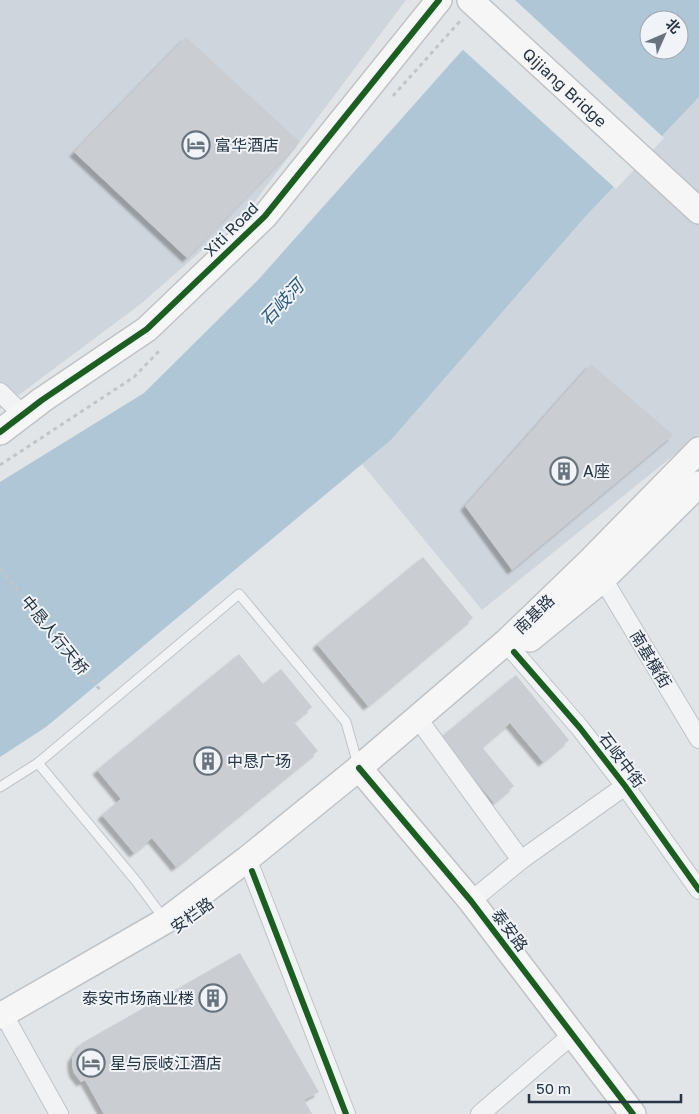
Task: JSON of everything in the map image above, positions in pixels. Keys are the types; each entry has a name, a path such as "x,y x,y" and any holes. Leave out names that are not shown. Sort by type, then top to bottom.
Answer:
{"main road":[{"name":"Xiti Road","path":"0,432 42,400 147,329 265,216 439,0"},
{"name":"Qijiang Bridge","path":"476,4 699,211"},
{"name":"南基路","path":"363,772 506,642 589,562 699,450"},
{"name":"南基路","path":"363,772 424,727 603,579 699,484"},
{"name":"安栏路","path":"3,1023 172,932 252,871 363,772"},
{"name":"安栏路","path":"3,1023 165,921 363,772"},
{"name":"泰安路","path":"363,772 471,902 633,1114"}],"street":[{"path":"0,392 22,415"},
{"name":"南基橫街","path":"603,579 699,738"},
{"name":"石岐中街","path":"514,652 580,728 625,786 699,890"},
{"path":"424,727 521,860"},
{"path":"471,902 521,860 625,786"},
{"path":"252,871 346,1114"},
{"path":"3,1023 59,1114"},
{"path":"480,1114 572,1035"}],"lane":[{"path":"0,787 38,763 239,594 346,722 363,772"},
{"path":"38,763 136,881 165,921"}],"shaded area":[{"path":"0,0 406,0 250,208 142,303 0,409"},
{"path":"699,97 699,435 482,610 362,464 391,440 585,217"}],"water":[{"name":"石岐河","path":"507,0 699,0 699,97 585,217 391,440 46,727 0,757 0,482 144,393 258,280"}],"pier":[{"path":"504,0 515,0 664,138 616,189 461,48"}],"building":[{"name":"富华酒店","path":"186,37 300,142 187,258 74,152"},
{"name":"A座","path":"591,364 673,435 512,570 465,506"},
{"path":"423,557 473,618 368,706 317,644"},
{"name":"中恳广场","path":"239,654 263,684 281,669 312,707 294,722 318,751 176,867 152,838 134,853 102,815 121,799 97,770"},
{"path":"516,675 569,740 543,762 510,723 482,747 514,786 494,803 440,738"},
{"name":"泰安市场商业楼","path":"240,953 319,1092 304,1100 312,1114 104,1114 85,1080 81,1082 74,1073 72,1058 82,1043"}],"cycle path":[{"path":"0,432 42,400 147,329 265,216 439,0"},
{"path":"514,652 580,728 625,786 699,890"},
{"path":"359,768 471,901 633,1114"},
{"path":"252,871 346,1114"}],"place":[{"name":"富华酒店","path":"196,145"},
{"name":"A座","path":"564,471"},
{"name":"中恳广场","path":"208,761"},
{"name":"泰安市场商业楼","path":"213,998"},
{"name":"星与辰岐江酒店","path":"91,1063"}]}
